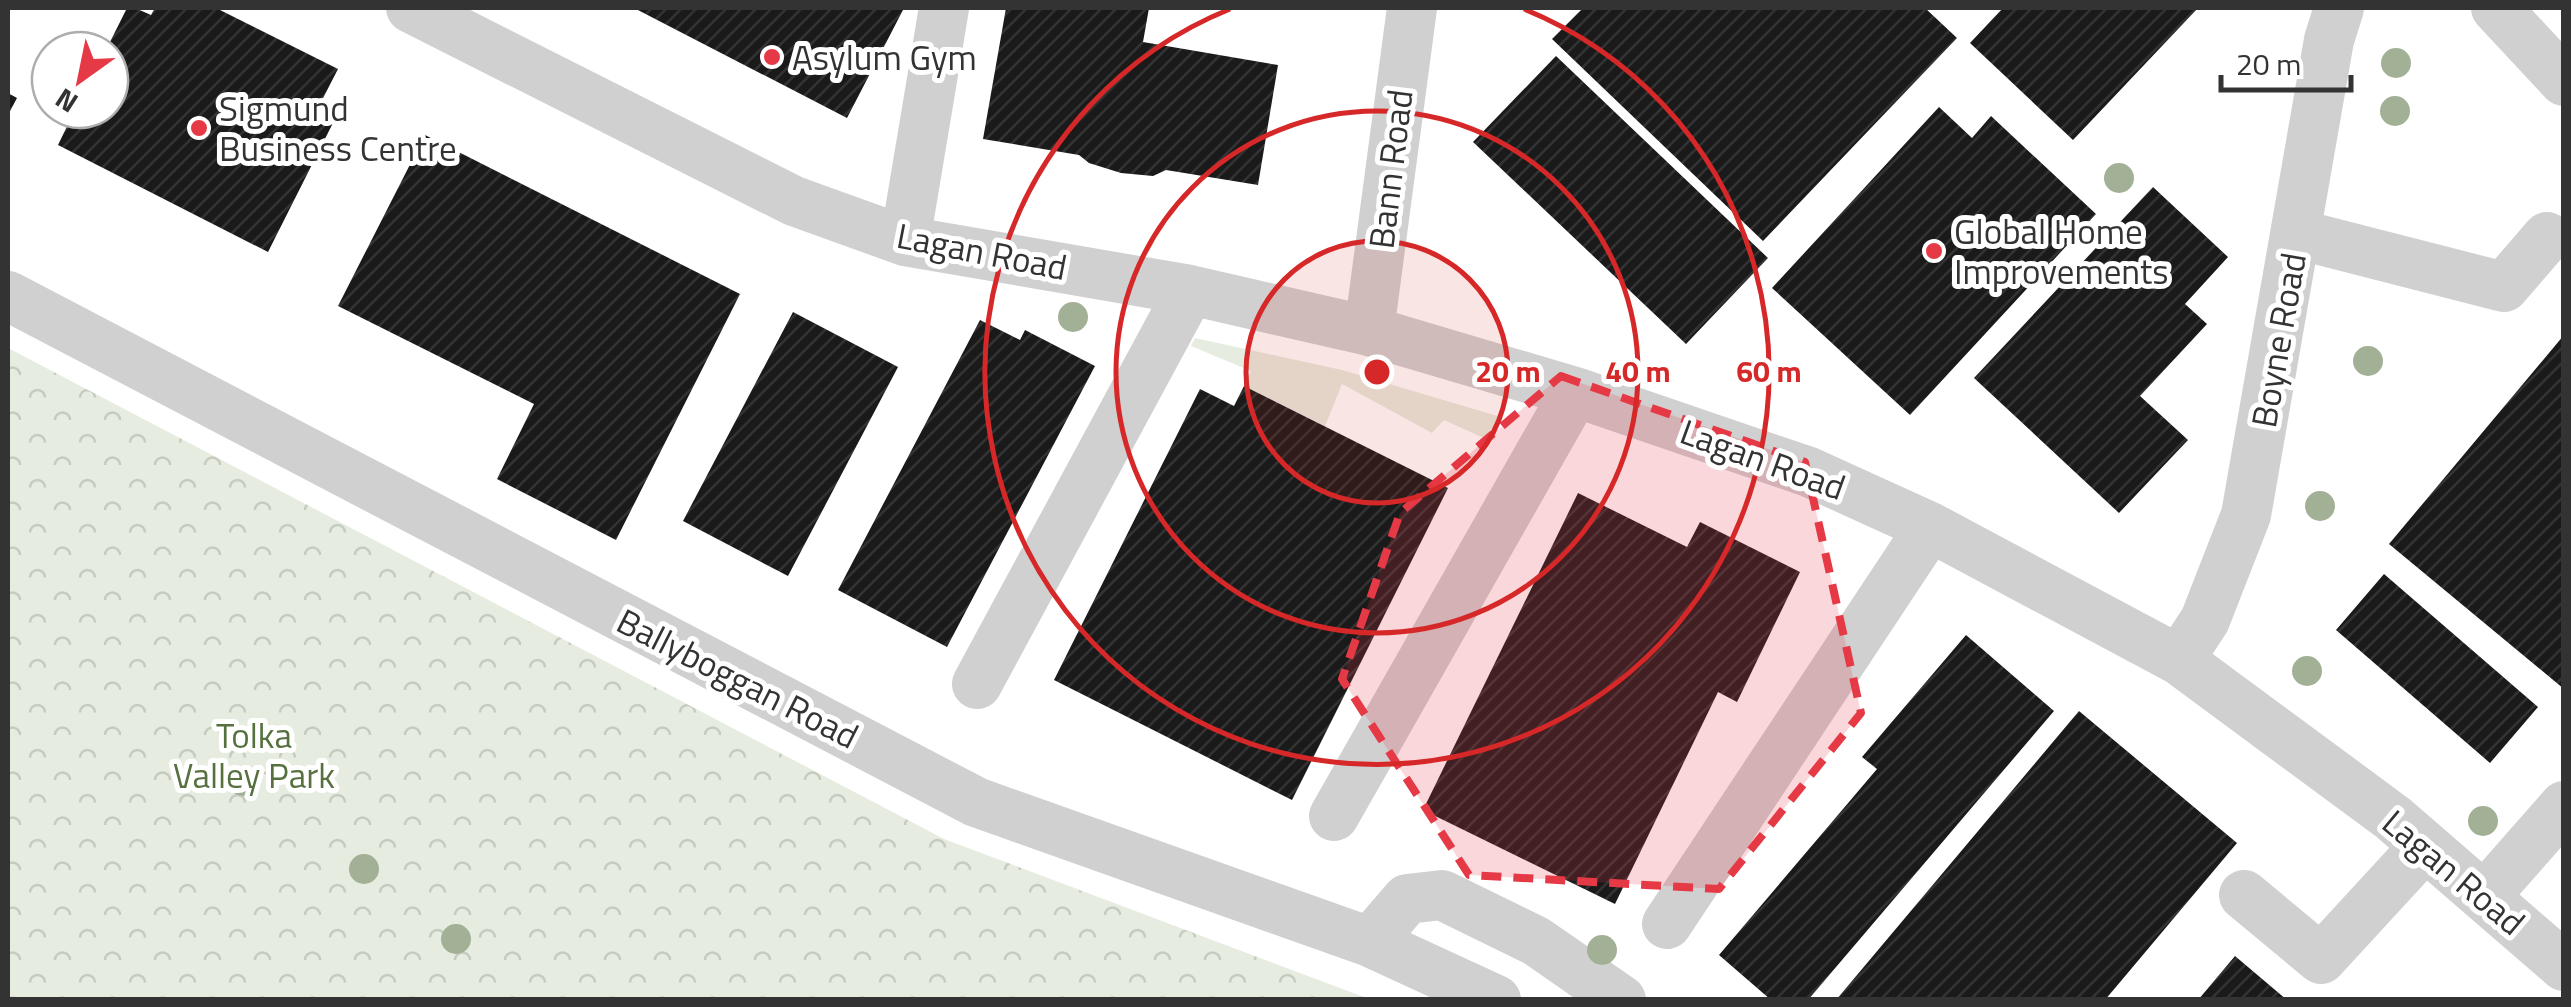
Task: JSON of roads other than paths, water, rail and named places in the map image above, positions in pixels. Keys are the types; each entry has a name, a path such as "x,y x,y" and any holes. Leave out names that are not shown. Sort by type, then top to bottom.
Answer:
{"street":[{"name":"Lagan Road","path":"411,8 794,201 905,241 1190,290 1370,331 1575,392 1809,472 1930,527 2179,660 2393,818 2564,966"},
{"path":"905,241 944,8"},
{"name":"Bann Road","path":"1370,331 1412,8"},
{"name":"Boyne Road","path":"2179,660 2205,620 2246,515 2329,40 2339,8"},
{"path":"2496,8 2562,78"},
{"path":"2297,234 2504,287 2547,237"},
{"path":"976,684 1190,290"},
{"name":"Ballyboggan Road","path":"8,296 976,802 1370,942 1496,1000"},
{"path":"1334,816 1575,392"},
{"path":"1667,924 1930,527"},
{"path":"2484,897 2564,806"},
{"path":"2244,895 2322,959 2424,846"},
{"path":"1370,942 1407,900 1442,895 1536,942 1620,1000"}],"place":[{"name":"Asylum Gym","path":"772,57"},
{"name":"Sigmund Business Centre","path":"199,128"},
{"name":"Global Home Improvements","path":"1934,251"}],"park label":[{"name":"Tolka Valley Park","path":"254,755"}]}
